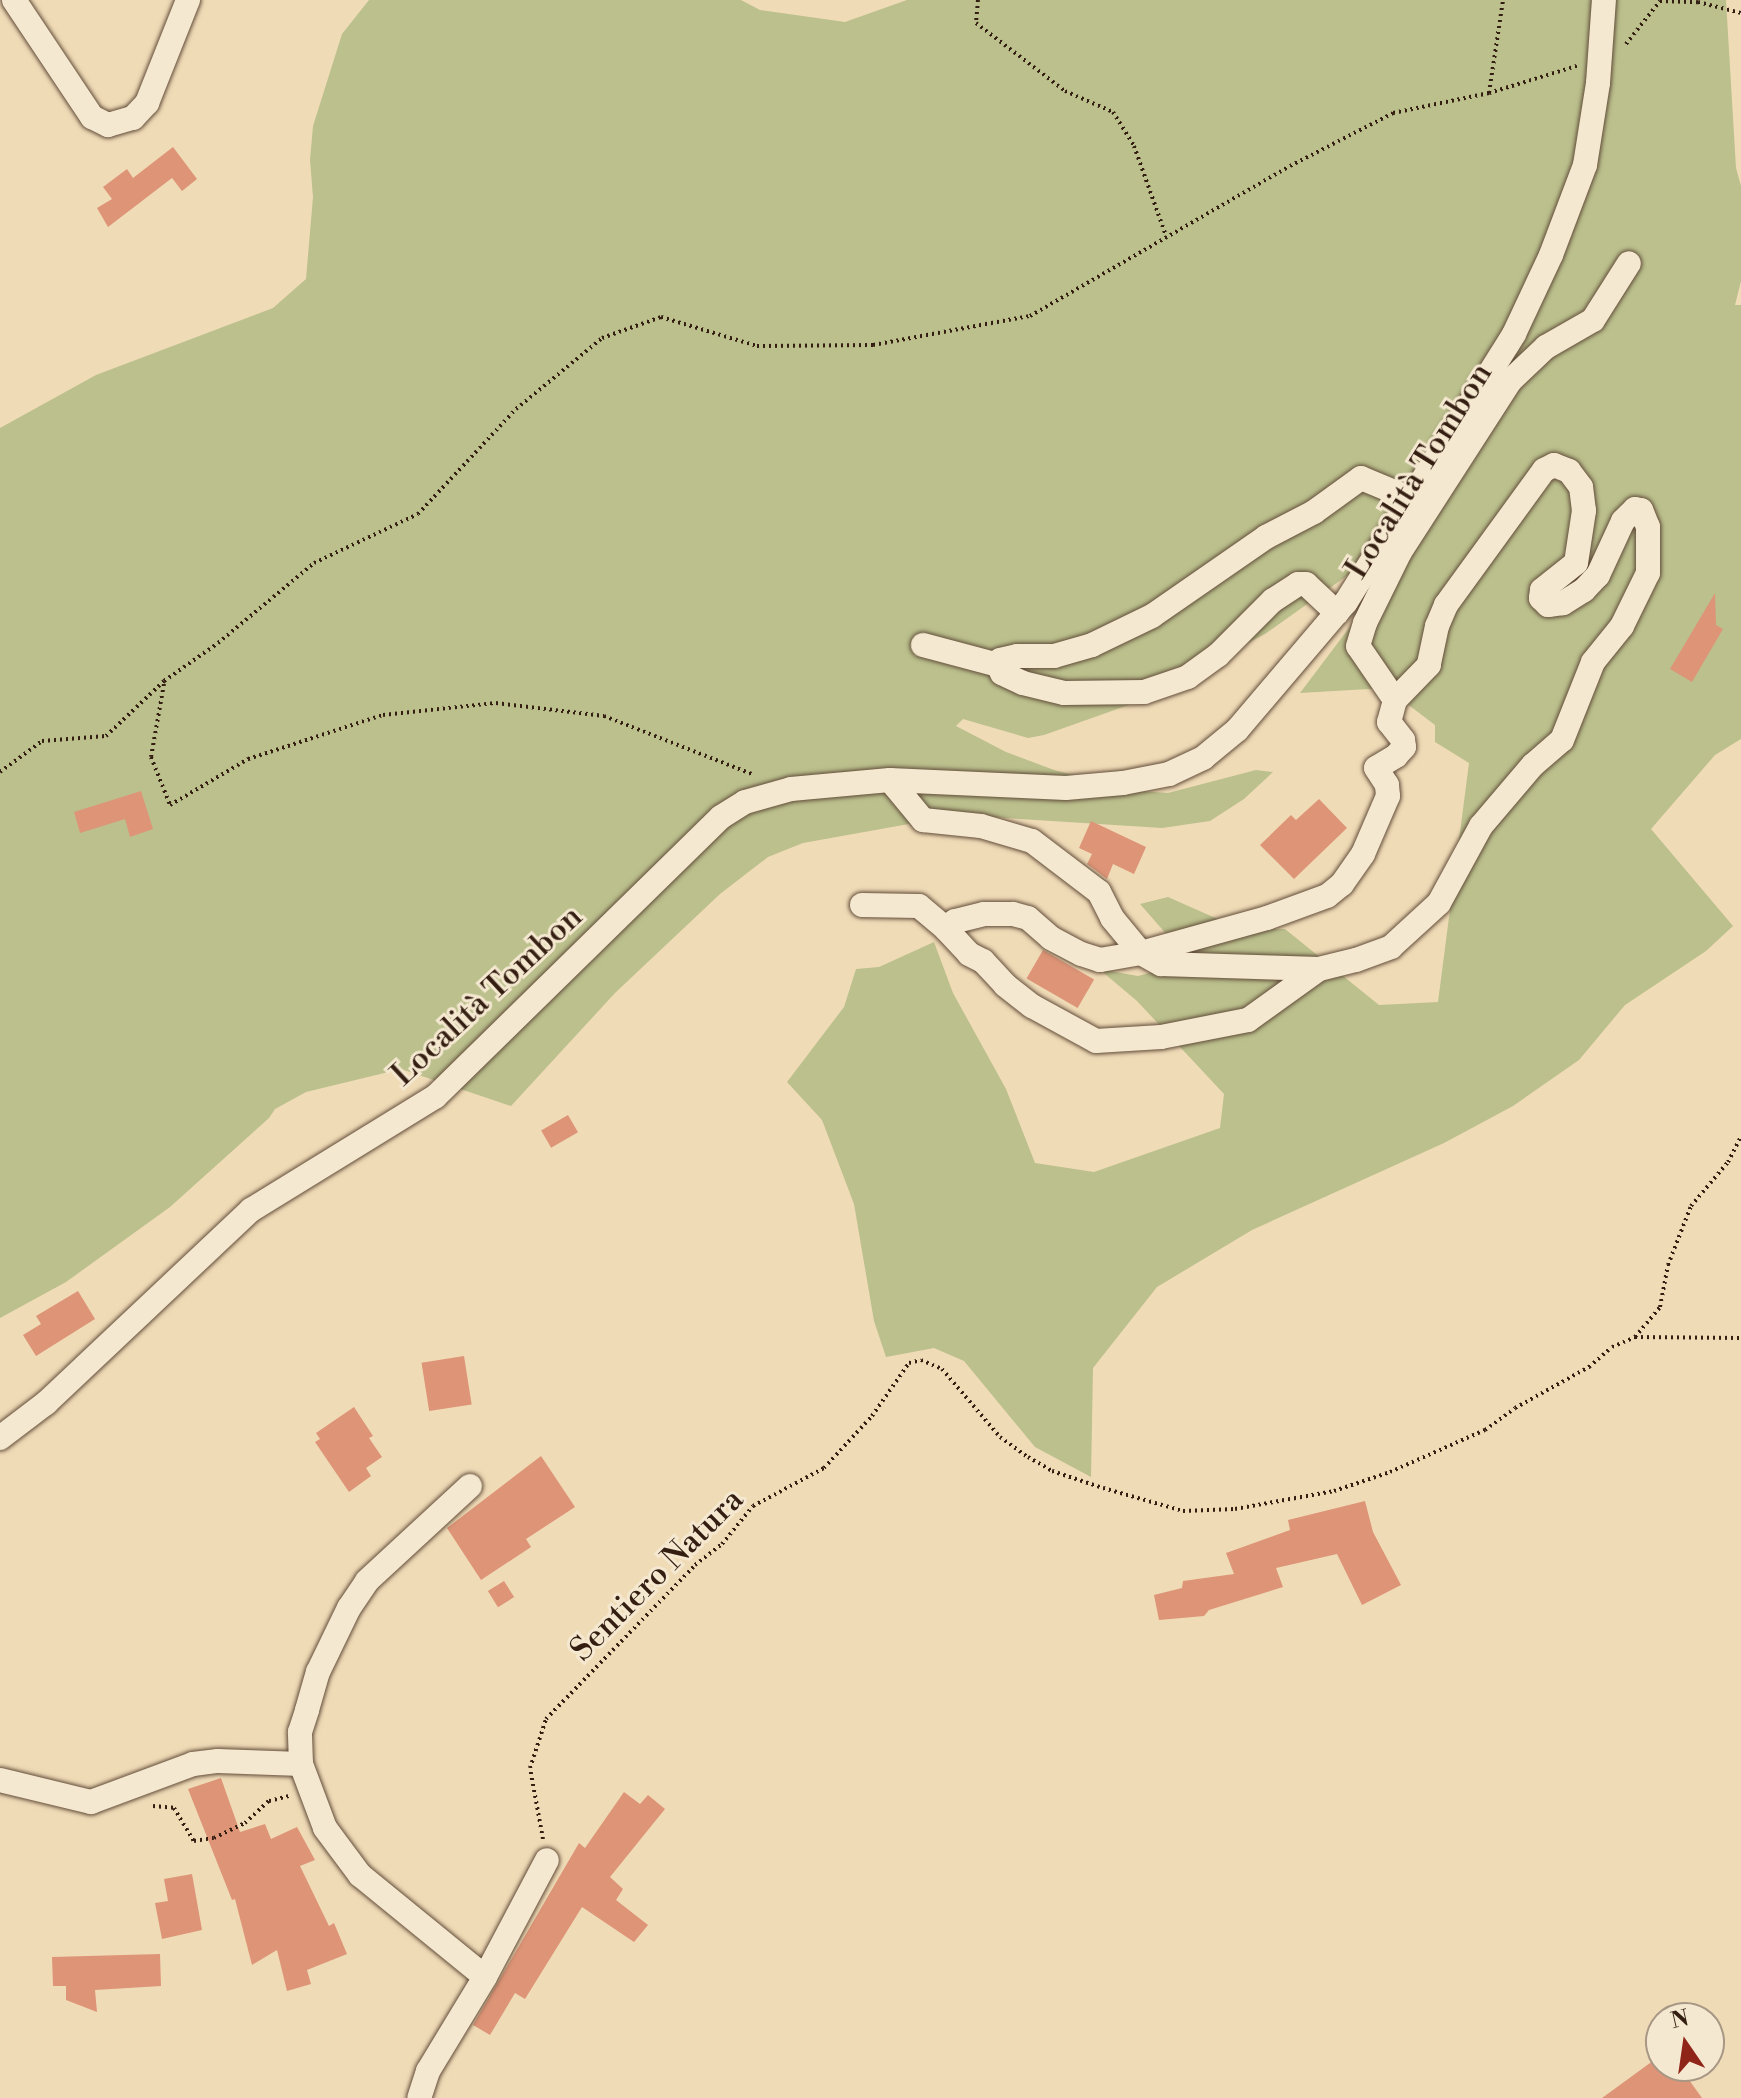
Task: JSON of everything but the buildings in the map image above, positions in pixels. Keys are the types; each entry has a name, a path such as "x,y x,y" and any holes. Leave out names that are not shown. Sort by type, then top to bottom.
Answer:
{"street":[{"path":"14,0 92,117 108,125 133,118 147,103 188,0"},
{"name":"Località Tombon","path":"0,1438 46,1403 251,1210 435,1097 721,817 745,802 791,789 890,780 1066,788 1169,774 1203,758 1237,730 1337,613 1514,334 1551,255 1585,165 1600,59 1604,0"},
{"name":"Località Tombon","path":"1395,700 1358,646 1365,623 1400,552 1510,381 1546,347 1593,320 1629,263"},
{"name":"Località Tombon","path":"862,905 919,906 969,954 994,970 1014,992 1096,1041 1161,1037 1248,1020 1319,969 1391,947 1439,903 1481,826 1533,765 1562,740 1593,662 1622,626 1648,573 1648,527 1641,510 1635,509 1623,521 1598,575 1584,590 1563,603 1548,605 1541,598 1542,590 1576,563 1584,511 1581,487 1569,471 1554,465 1544,470 1446,605 1437,626 1429,665 1395,700 1389,722 1404,747 1376,768 1387,785 1388,796 1363,854 1342,884 1306,907 1141,953 1100,960 1081,954 1051,938 1028,918 1013,914 984,914 955,921 946,929"},
{"name":"Località Tombon","path":"998,665 1000,660 1017,656 1054,656 1092,645 1152,616 1266,537 1314,512 1361,478 1409,498"},
{"name":"Località Tombon","path":"923,645 998,665 1002,673 1023,683 1064,693 1144,692 1188,677 1218,655 1273,600 1298,584 1306,584 1337,613"},
{"path":"890,780 923,820 981,826 1032,841 1099,892 1112,918 1141,953"},
{"name":"Località Tombon","path":"1141,953 1161,964 1319,969"},
{"path":"470,1486 367,1581 349,1608 318,1672 300,1732 301,1764 325,1828 360,1875 485,1977"},
{"path":"0,1780 81,1802 193,1764 218,1761 301,1764"},
{"path":"419,2098 428,2071 485,1977 547,1860"}],"path":[{"path":"978,0 976,23 1065,91 1113,112 1134,146 1166,236"},
{"path":"1489,93 1503,0"},
{"path":"1624,48 1660,1 1698,2 1741,13"},
{"path":"0,772 42,741 106,736 164,681 218,643 314,563 418,514 516,409 602,338 661,317 757,346 889,342 1030,316 1166,236 1393,113 1489,93 1600,59"},
{"path":"164,681 151,757 170,805 248,759 383,715 496,703 604,716 791,789"},
{"name":"Sentiero Natura","path":"547,1860 530,1768 546,1719 695,1565 722,1544 753,1506 824,1468 872,1416 884,1394 909,1363 921,1360 942,1369 1000,1437 1028,1457 1052,1471 1103,1488 1183,1511 1235,1509 1334,1491 1390,1472 1485,1430 1515,1408 1589,1367 1612,1347 1635,1337 1660,1307 1668,1265 1691,1206 1728,1162 1741,1137"},
{"path":"1635,1337 1741,1338"},
{"path":"111,1794 146,1806 174,1808 194,1841 214,1838 245,1823 269,1801 311,1791"}],"green space":[{"path":"369,0 741,0 760,10 845,22 907,0 1726,0 1736,168 1741,186 1741,281 1735,305 1741,305 1741,739 1715,755 1651,829 1733,926 1706,951 1625,1005 1579,1060 1513,1106 1444,1143 1252,1230 1157,1287 1093,1368 1091,1477 1035,1447 964,1361 934,1348 886,1357 874,1321 854,1204 822,1120 787,1082 844,1007 856,969 879,967 934,942 953,993 1006,1089 1035,1163 1094,1172 1220,1128 1224,1094 1137,1001 1099,969 1138,976 1178,965 1189,954 1189,947 1175,944 1140,904 1168,897 1238,928 1285,929 1379,1005 1438,1002 1469,763 1435,742 1435,725 1386,688 1300,693 1401,559 1400,538 1265,634 1137,702 1028,738 963,719 956,726 1006,752 1054,770 1140,791 1168,793 1256,770 1273,772 1244,799 1210,821 1162,828 959,815 803,843 768,857 720,894 615,993 511,1106 401,1069 306,1092 275,1109 269,1118 170,1207 66,1282 0,1318 0,428 96,375 273,308 306,279 313,197 310,160 313,126 342,34"}]}
